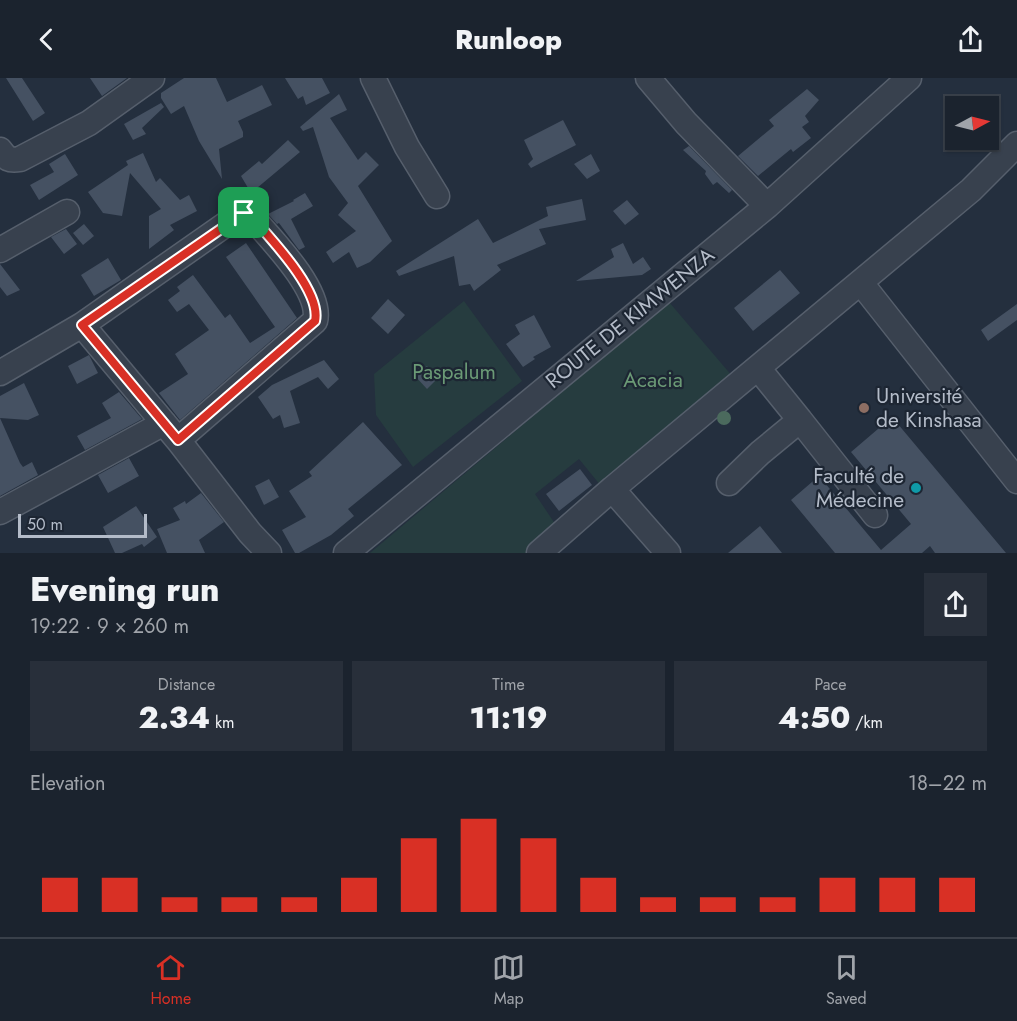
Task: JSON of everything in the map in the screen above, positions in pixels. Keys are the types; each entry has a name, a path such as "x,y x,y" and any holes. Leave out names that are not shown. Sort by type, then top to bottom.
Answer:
{"street":[{"path":"0,150 6,158 20,159 88,123 152,78"},
{"path":"373,78 406,147 436,196"},
{"path":"648,78 686,123 767,206"},
{"name":"ROUTE DE KIMWENZA","path":"346,553 767,206 909,78"},
{"path":"539,553 612,489 971,190 1017,144"},
{"path":"0,250 67,212"},
{"path":"0,373 82,325 244,213 250,215 299,272 316,311 315,321 171,431 0,512"},
{"path":"861,283 1017,481"},
{"path":"82,325 171,431 268,553"},
{"path":"758,368 875,515"},
{"path":"729,483 760,453 800,420"},
{"path":"612,489 668,553"}],"green space":[{"name":"Paspalum","path":"464,301 522,381 413,467 376,415 374,374"},
{"name":"Acacia","path":"669,302 733,377 601,486 579,459 535,494 562,534 539,553 370,553"}],"building":[{"path":"6,78 22,78 45,113 33,121"},
{"path":"90,78 127,78 102,96"},
{"path":"184,78 216,78 227,102 262,85 272,105 238,121 243,137 219,149 222,179 199,141 184,106 171,114 161,98 161,93"},
{"path":"285,78 322,78 330,93 306,105 303,96 298,99"},
{"path":"807,89 819,100 805,116 809,122 802,127 811,138 793,152 791,149 758,176 738,156 774,126 769,120"},
{"path":"339,94 347,110 330,118 358,160 366,152 379,165 358,186 392,241 370,262 357,268 349,252 333,263 326,252 356,231 338,215 348,203 329,177 313,127 303,131 300,127"},
{"path":"161,103 164,107 142,128 146,134 133,140 124,124"},
{"path":"563,120 576,145 531,168 528,164 533,159 524,140"},
{"path":"288,140 300,152 251,193 241,176 259,161 262,164"},
{"path":"689,146 732,190 729,193 717,182 713,185 705,174 706,171 683,150"},
{"path":"143,153 156,182 160,178 180,200 189,195 197,211 170,225 174,230 149,249 149,216 161,209 130,173 122,216 103,213 88,192 128,165 126,161"},
{"path":"65,154 78,175 39,200 30,185 54,172 49,164"},
{"path":"591,154 600,171 587,179 574,164"},
{"path":"305,193 313,206 291,219 305,247 299,250 279,223 277,224 268,214"},
{"path":"582,199 586,220 539,229 546,244 497,265 501,270 474,291 470,284 459,286 454,256 399,276 396,271 478,219 493,243 548,216 546,207"},
{"path":"627,200 639,214 625,225 613,211"},
{"path":"84,224 94,236 83,245 73,233"},
{"path":"66,229 77,244 64,254 51,237"},
{"path":"246,243 297,318 180,420 159,393 188,374 175,354 209,330 189,304 177,312 168,300 180,291 177,287 193,275 225,318 230,314 250,343 275,327 226,257"},
{"path":"623,243 633,264 643,257 651,269 642,275 576,281 614,257 611,249"},
{"path":"108,258 121,280 94,296 81,275"},
{"path":"0,264 20,290 7,296 0,287"},
{"path":"780,270 800,293 753,331 734,308"},
{"path":"388,299 405,315 388,334 371,318"},
{"path":"1017,304 1017,320 988,341 981,330"},
{"path":"534,315 551,347 533,357 535,359 523,367 506,344 520,334 515,325"},
{"path":"89,355 98,373 77,384 68,366"},
{"path":"324,360 339,379 328,389 318,377 290,391 300,423 284,428 280,415 273,419 258,397 272,385"},
{"path":"427,366 438,378 427,389 415,376"},
{"path":"24,383 39,415 28,420 0,418 0,396"},
{"path":"119,392 142,419 85,450 77,436 111,418 102,403"},
{"name":"Faculté de Médecine","path":"892,417 1006,553 935,553 930,546 922,553 835,553 791,500 819,476 881,550 911,524 851,452"},
{"path":"0,418 20,463 23,467 32,462 38,475 0,496"},
{"path":"363,422 402,465 348,509 354,516 331,535 295,553 282,530 306,517 289,491 312,476 309,472"},
{"path":"129,458 139,476 108,493 98,475"},
{"path":"580,469 592,485 559,511 546,494"},
{"path":"269,479 279,497 264,505 255,486"},
{"path":"201,493 224,522 199,540 205,553 167,553 157,529 180,520 173,508 185,501 186,504"},
{"path":"136,506 157,537 144,547 142,544 122,553 115,553 103,527"},
{"name":"Faculté de Médecine","path":"760,526 782,553 728,553"}],"place":[{"name":"Université de Kinshasa","path":"864,408"},
{"name":"Faculté de Médecine","path":"916,488"}],"route":[{"path":"244,213 250,215 299,272 316,311 315,321 178,440 82,325 244,213"}]}
